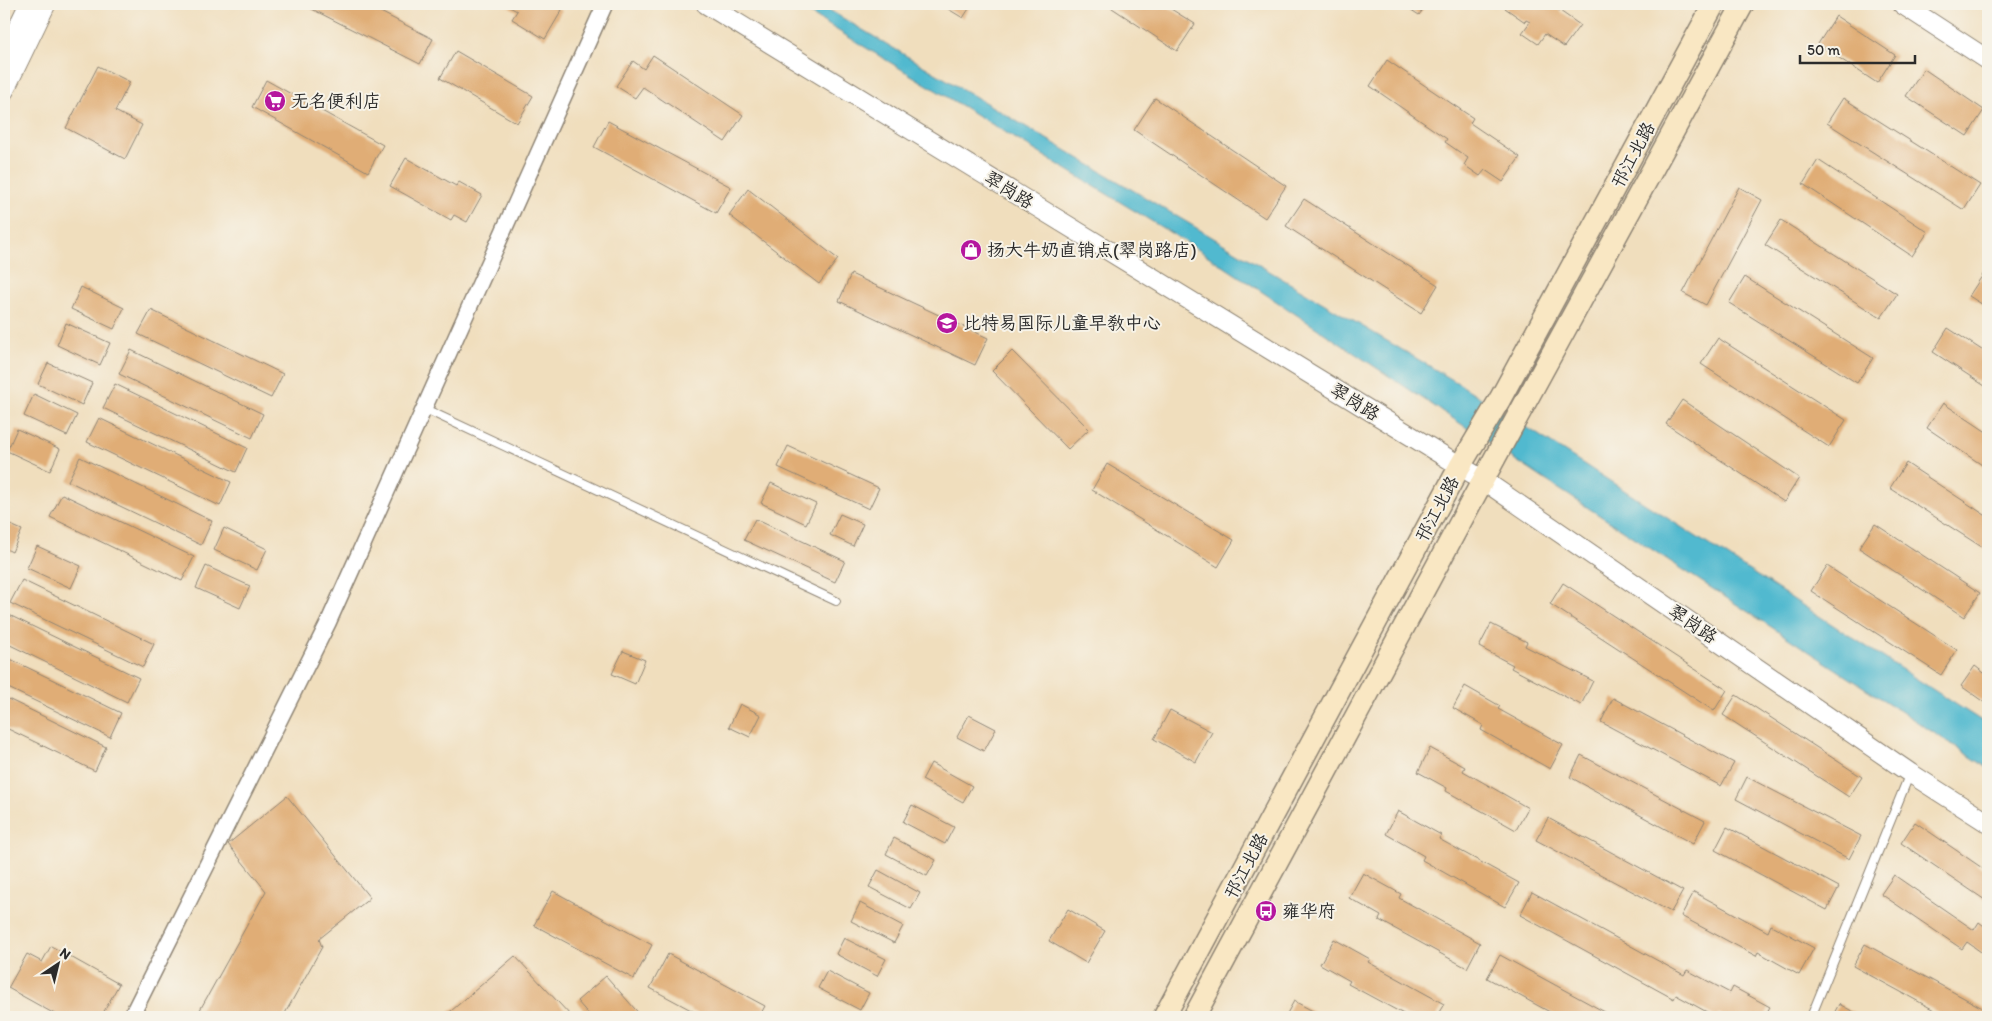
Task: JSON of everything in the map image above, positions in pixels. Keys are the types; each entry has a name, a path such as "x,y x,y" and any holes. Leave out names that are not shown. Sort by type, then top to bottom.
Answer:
{"main road":[{"name":"邗江北路","path":"1164,1017 1460,466 1500,399 1714,4"},
{"name":"邗江北路","path":"1194,1017 1496,456 1743,4"}],"street":[{"path":"6,45 29,4"},
{"path":"4,91 46,4"},
{"path":"131,1017 328,623 605,4"},
{"name":"翠岗路","path":"706,4 1483,480 1910,773 1988,823"},
{"path":"1902,4 1988,60"}],"lane":[{"path":"423,408 836,601"},
{"path":"1811,1017 1910,773"}],"water":[{"path":"794,4 819,4 1458,383 1988,725 1988,768 1556,487 1199,250"}],"building":[{"path":"308,4 365,4 433,39 420,64 306,6"},
{"path":"504,4 551,4 562,10 545,39 512,19 517,11"},
{"path":"940,4 972,4 963,18"},
{"path":"1106,4 1163,4 1195,24 1177,51"},
{"path":"1402,4 1427,4 1419,15"},
{"path":"1508,4 1550,4 1580,25 1564,47 1545,34 1538,44 1522,33 1530,22 1526,20 1525,22 1505,8"},
{"path":"1836,16 1895,55 1877,83 1818,44"},
{"path":"456,51 533,96 517,123 440,78"},
{"path":"653,55 743,115 725,142 643,87 635,98 616,86 633,61 644,69"},
{"path":"1387,60 1473,118 1470,123 1520,157 1503,182 1485,170 1480,176 1464,165 1468,158 1445,142 1447,139 1370,86"},
{"path":"98,66 130,82 115,111 142,125 125,159 66,128"},
{"path":"1924,69 1984,110 1967,136 1906,96"},
{"path":"266,80 383,145 368,172 252,107"},
{"path":"1155,98 1286,186 1265,218 1134,130"},
{"path":"1843,98 1980,185 1964,210 1827,123"},
{"path":"608,121 731,187 716,213 594,147"},
{"path":"406,158 456,186 459,182 482,195 467,222 454,215 451,220 390,186"},
{"path":"1818,160 1928,232 1912,256 1803,184"},
{"path":"1739,187 1762,200 1706,305 1683,293"},
{"path":"748,189 838,259 819,284 729,215"},
{"path":"1304,199 1438,285 1421,313 1286,226"},
{"path":"1781,220 1897,294 1881,318 1765,245"},
{"path":"1986,270 1988,272 1988,308 1969,296"},
{"path":"851,274 988,338 975,365 839,301"},
{"path":"1745,277 1873,358 1857,383 1729,303"},
{"path":"81,287 124,308 114,329 71,309"},
{"path":"151,310 283,374 271,398 138,334"},
{"path":"66,323 110,343 100,365 57,345"},
{"path":"1948,328 1988,354 1988,388 1933,352"},
{"path":"1718,338 1846,420 1829,447 1701,364"},
{"path":"131,350 263,414 252,438 119,374"},
{"path":"1012,351 1089,429 1068,449 992,371"},
{"path":"48,363 92,383 82,405 38,384"},
{"path":"115,384 247,448 236,472 103,408"},
{"path":"34,394 77,415 67,436 24,416"},
{"path":"1682,400 1799,478 1784,502 1666,424"},
{"path":"1943,403 1988,433 1988,469 1927,428"},
{"path":"99,418 231,482 220,506 87,442"},
{"path":"17,429 60,449 50,471 7,451"},
{"path":"788,446 879,488 869,509 778,467"},
{"path":"80,457 212,521 201,545 68,481"},
{"path":"1906,463 1988,517 1988,551 1890,488"},
{"path":"1107,464 1234,540 1218,567 1092,490"},
{"path":"771,483 816,504 806,524 761,503"},
{"path":"62,494 194,557 182,581 50,517"},
{"path":"840,514 863,524 853,546 830,535"},
{"path":"755,519 845,561 835,582 744,540"},
{"path":"4,522 22,530 12,552 4,548"},
{"path":"1875,524 1980,593 1964,617 1859,548"},
{"path":"224,528 267,549 257,570 214,550"},
{"path":"37,546 81,566 71,588 27,568"},
{"path":"206,566 250,586 240,608 196,588"},
{"path":"1827,566 1957,650 1941,675 1811,591"},
{"path":"22,580 154,644 143,667 10,603"},
{"path":"1563,583 1727,690 1714,711 1550,604"},
{"path":"7,614 139,678 127,702 4,642 4,620"},
{"path":"1491,624 1527,642 1525,646 1593,681 1581,705 1511,668 1513,665 1479,647"},
{"path":"623,651 645,660 635,684 612,674"},
{"path":"4,656 121,713 110,737 4,686"},
{"path":"1975,666 1988,676 1988,705 1961,686"},
{"path":"1465,686 1500,706 1498,709 1563,745 1550,769 1481,730 1483,725 1453,708"},
{"path":"1736,695 1862,777 1849,797 1723,715"},
{"path":"4,697 106,747 95,771 4,727"},
{"path":"1613,698 1734,763 1721,786 1601,722"},
{"path":"740,704 761,715 750,737 729,727"},
{"path":"1170,710 1212,732 1196,762 1154,739"},
{"path":"969,715 996,729 984,751 957,737"},
{"path":"1430,748 1465,767 1463,771 1528,808 1516,830 1446,791 1447,788 1418,772"},
{"path":"1581,755 1705,821 1693,844 1570,777"},
{"path":"931,763 972,786 963,802 922,780"},
{"path":"1747,777 1861,836 1849,859 1736,799"},
{"path":"287,796 370,898 319,939 322,947 283,1017 196,1017 266,891 228,844"},
{"path":"912,805 954,827 945,844 903,822"},
{"path":"1398,811 1441,835 1439,839 1519,883 1505,907 1422,860 1424,856 1386,834"},
{"path":"1548,818 1683,891 1671,912 1536,840"},
{"path":"1915,822 1988,872 1988,902 1901,843"},
{"path":"1727,827 1839,887 1827,910 1715,850"},
{"path":"894,838 936,860 927,876 886,854"},
{"path":"878,870 920,893 911,909 869,887"},
{"path":"1363,873 1401,894 1399,898 1480,943 1467,968 1379,920 1381,916 1349,898"},
{"path":"1894,875 1974,930 1979,922 1988,929 1988,957 1967,942 1962,949 1881,894"},
{"path":"553,891 652,945 634,979 534,925"},
{"path":"1532,892 1684,975 1687,970 1730,993 1733,987 1770,1007 1764,1017 1727,1017 1720,1014 1716,1017 1676,995 1674,999 1520,915"},
{"path":"1694,892 1768,932 1771,925 1814,948 1799,975 1758,952 1756,956 1681,916"},
{"path":"860,903 903,926 894,943 851,921"},
{"path":"1068,909 1105,931 1086,963 1049,941"},
{"path":"844,938 886,959 877,976 836,954"},
{"path":"1334,939 1370,959 1368,962 1444,1004 1436,1017 1409,1017 1348,984 1350,981 1320,964"},
{"path":"1865,944 1988,1011 1988,1017 1947,1017 1853,966"},
{"path":"51,946 119,984 101,1017 60,1017 8,988 27,954 42,962"},
{"path":"668,954 765,1006 759,1017 704,1017 650,988"},
{"path":"1500,955 1614,1017 1559,1017 1487,978"},
{"path":"515,956 572,1017 444,1017"},
{"path":"827,971 869,993 860,1010 818,988"},
{"path":"606,976 642,1017 591,1017 577,1001"},
{"path":"1294,1001 1324,1017 1285,1017"},
{"path":"1839,1004 1863,1017 1832,1017"}],"place":[{"name":"无名便利店","path":"275,101"},
{"name":"扬大牛奶直销点(翠岗路店)","path":"971,250"},
{"name":"比特易国际儿童早教中心","path":"947,323"},
{"name":"雍华府","path":"1266,911"}]}
